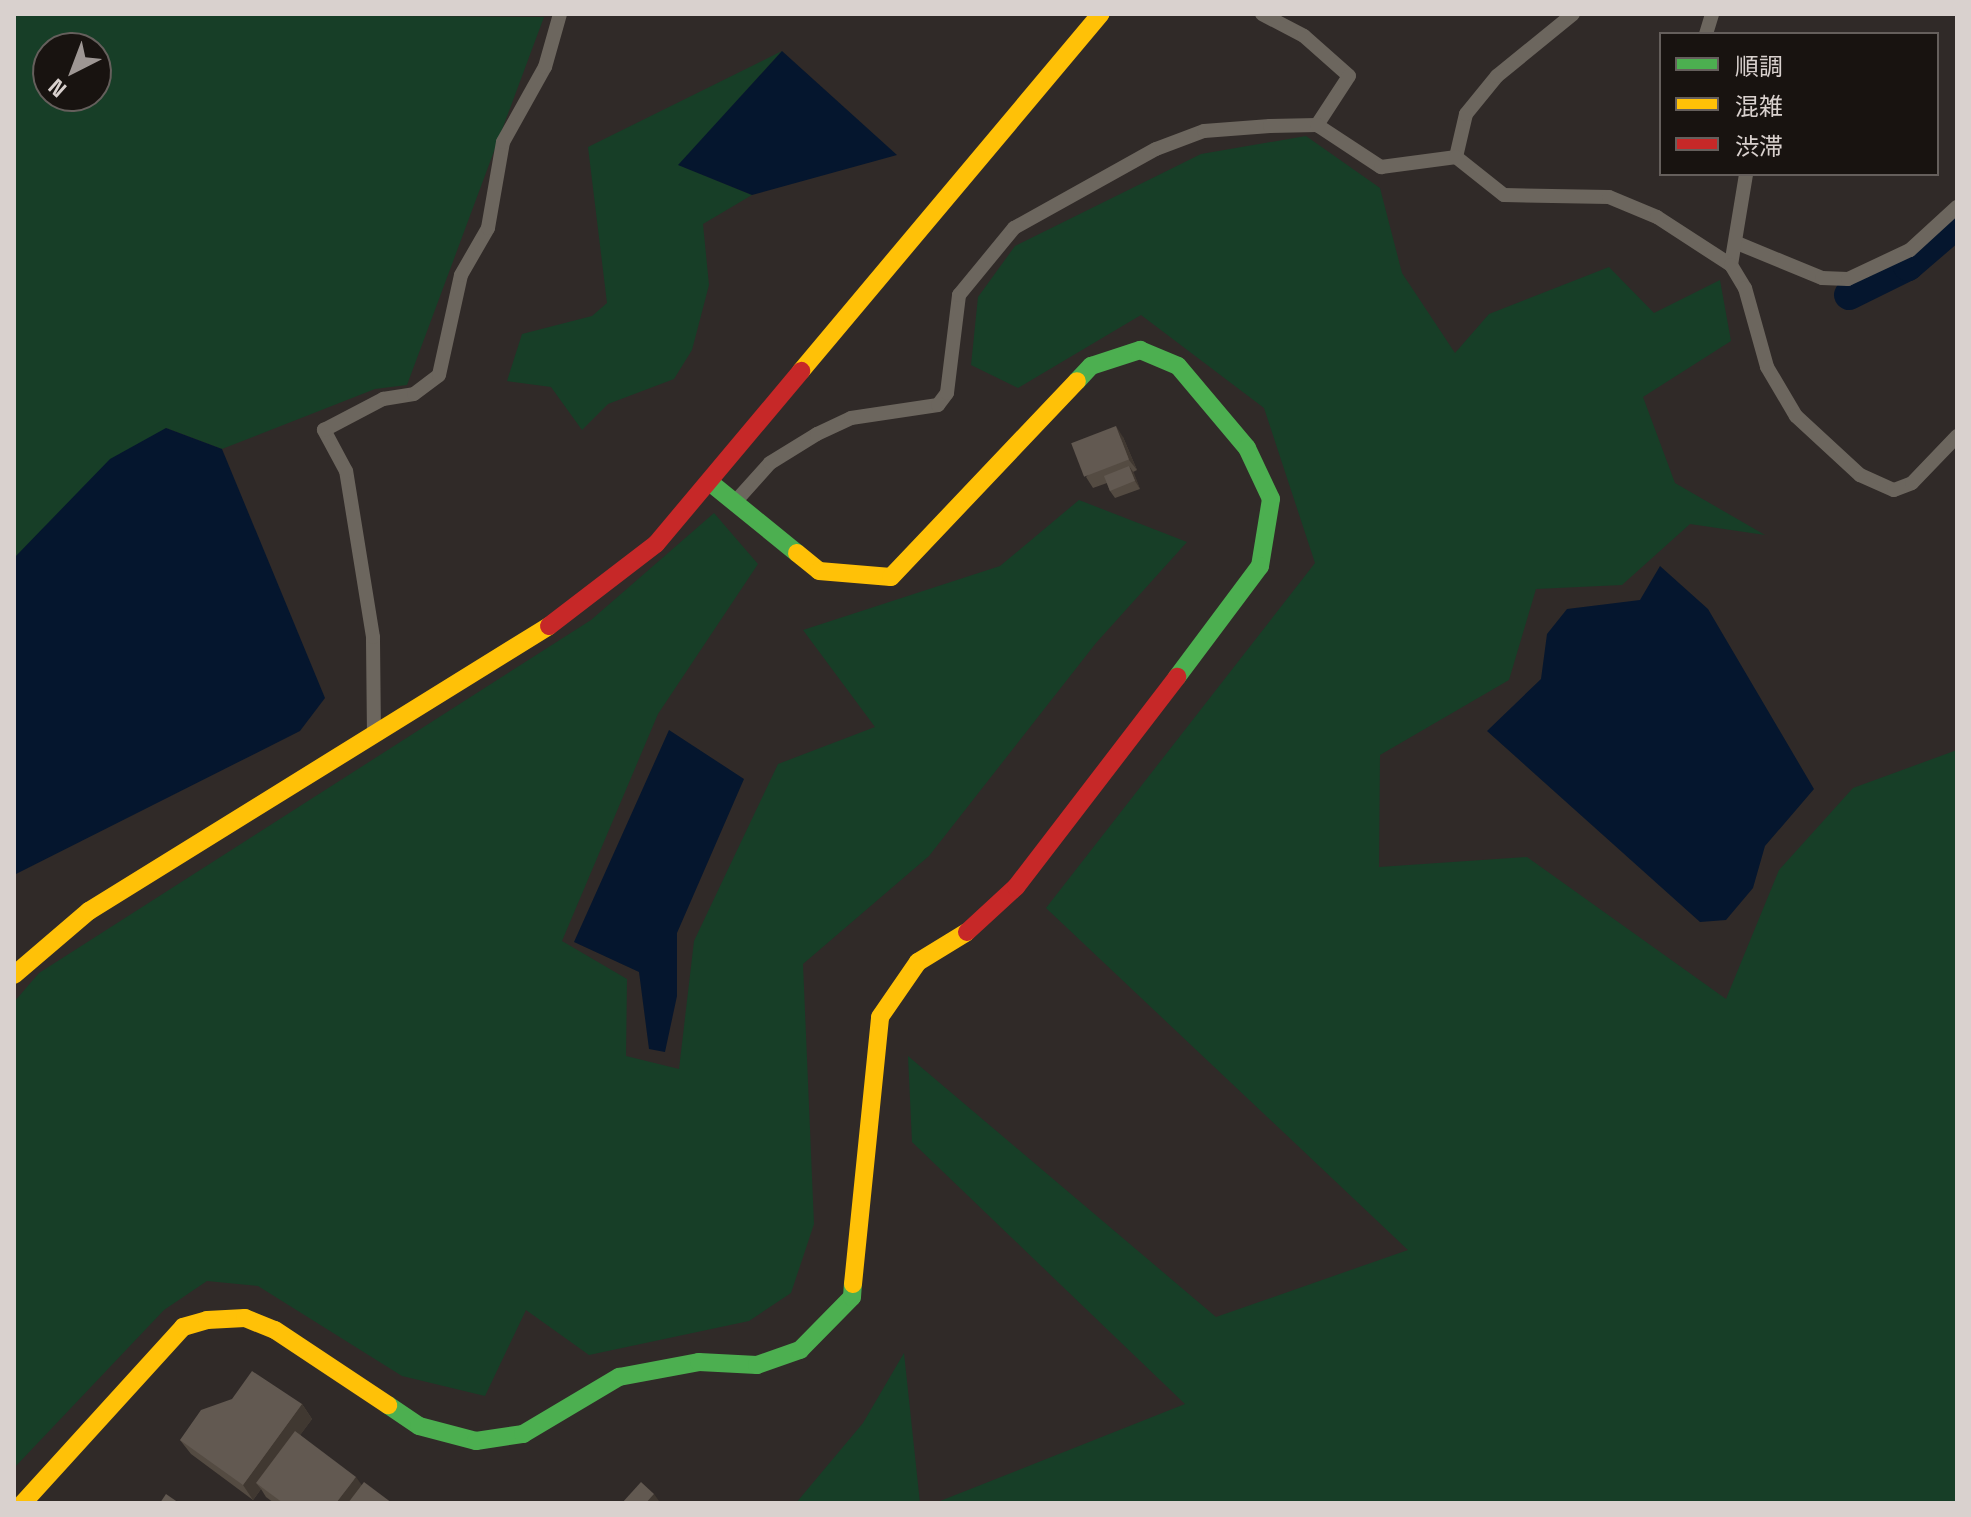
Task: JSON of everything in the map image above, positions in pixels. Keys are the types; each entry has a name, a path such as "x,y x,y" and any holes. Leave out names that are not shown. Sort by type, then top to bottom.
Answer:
{"street":[{"path":"374,736 373,637 346,471 324,430 383,399 414,394 439,375 461,275 488,228 503,142 545,67 560,14"},
{"path":"14,975 89,911 586,603 712,484 1101,14"},
{"path":"1262,14 1304,36 1349,76 1317,125"},
{"path":"1456,157 1466,114 1489,85 1573,14"},
{"path":"735,502 770,463 817,434 851,418 938,405 947,393 959,295 1014,228 1156,149 1204,131 1317,125 1381,167 1456,157 1504,195 1609,197 1657,217 1731,265 1745,288 1767,367 1796,416 1860,475 1894,490 1912,483 1957,436"},
{"path":"1731,265 1746,176"},
{"path":"1737,243 1822,278 1848,279 1910,250 1957,207"},
{"path":"23,1503 183,1327 207,1320 245,1318 275,1330 419,1426 476,1441 523,1434 619,1377 699,1362 757,1365 800,1350 852,1297 880,1017 918,962 973,928 1016,887 1234,603 1260,566 1271,499 1247,448 1203,390 1178,366 1140,350 1091,366 891,577 852,579 819,571 712,484"}],"green space":[{"path":"14,14 544,17 407,385 375,389 222,449 166,428 14,558"},
{"path":"782,51 679,165 752,195 703,224 709,285 692,350 674,379 608,404 582,430 551,387 507,381 522,334 592,316 607,303 588,147"},
{"path":"1306,136 1380,188 1402,273 1455,353 1489,314 1609,267 1654,313 1720,280 1731,341 1643,397 1675,483 1765,535 1690,524 1622,585 1536,589 1509,680 1380,755 1379,867 1527,857 1726,999 1779,870 1853,788 1957,750 1957,1503 935,1503 1185,1404 912,1142 908,1056 1216,1317 1408,1250 1046,908 1315,563 1264,408 1141,315 1018,388 971,365 978,297 1015,246 1201,154"},
{"path":"1079,500 1187,542 1096,643 929,856 803,964 814,1224 791,1293 749,1321 589,1355 526,1310 485,1396 402,1376 258,1286 207,1281 164,1310 14,1468 14,1002 39,973 591,620 714,513 758,564 658,714 562,941 627,979 626,1056 679,1069 694,941 778,764 875,727 803,630 1000,566"},
{"path":"904,1353 920,1503 796,1503 863,1423"}],"water":[{"path":"782,51 897,155 752,195 678,165"},
{"path":"166,428 222,449 325,698 300,731 14,875 14,558 110,459"},
{"path":"1660,566 1708,609 1814,789 1765,846 1753,888 1726,920 1700,922 1487,731 1541,679 1547,634 1567,609 1640,600"},
{"path":"669,730 744,779 677,933 677,996 665,1052 649,1049 639,972 574,942"}],"building":[{"path":"1116,426 1129,460 1084,477 1071,443"},
{"path":"1129,466 1135,481 1110,491 1104,476"},
{"path":"252,1371 302,1404 243,1485 180,1440 201,1410 232,1399"},
{"path":"295,1431 356,1477 336,1503 283,1503 256,1483"},
{"path":"364,1482 392,1503 348,1503"},
{"path":"641,1482 654,1494 646,1503 622,1503"},
{"path":"166,1494 179,1503 160,1503"}],"waterway":[{"path":"1849,295 1908,266 1957,224"}],"traffic: fast":[{"path":"1077,381 1091,366 1140,350 1178,366 1247,448 1271,499 1260,566 1177,677"},
{"path":"712,484 797,553"},
{"path":"388,1405 419,1426 476,1441 523,1434 619,1377 699,1362 757,1365 800,1350 852,1297 853,1284"}],"traffic: slow":[{"path":"801,371 1101,14"},
{"path":"797,553 819,571 891,577 1077,381"},
{"path":"14,975 89,911 549,626"},
{"path":"853,1284 880,1017 918,962 967,932"},
{"path":"23,1503 183,1327 207,1320 245,1318 275,1330 388,1405"}],"traffic: jam":[{"path":"549,626 656,544 801,371"},
{"path":"967,932 1016,887 1177,677"}]}
